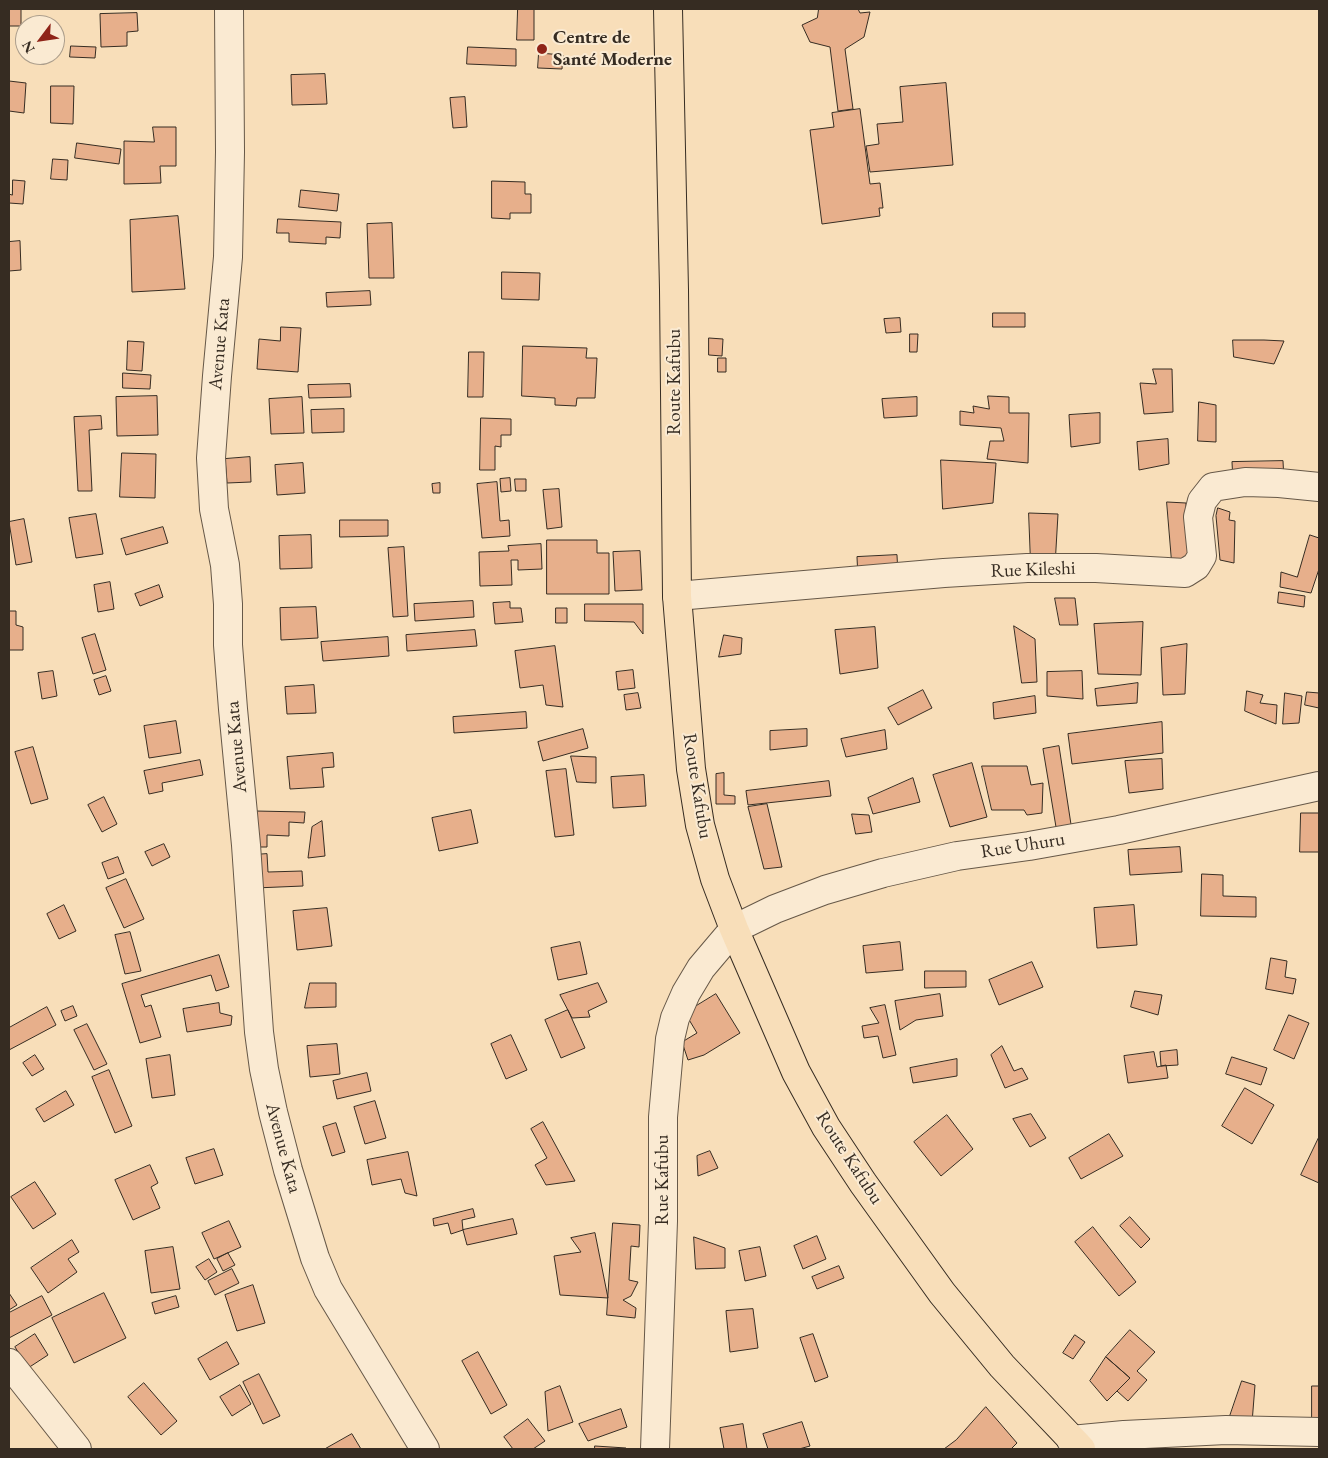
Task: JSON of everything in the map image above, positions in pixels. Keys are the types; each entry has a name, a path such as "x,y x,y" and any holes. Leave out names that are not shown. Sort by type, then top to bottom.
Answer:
{"main road":[{"name":"Route Kafubu","path":"668,9 674,280 677,596 691,769 700,825 715,879 734,929 796,1072 826,1126 852,1167 942,1293 1002,1366 1076,1444"}],"street":[{"name":"Avenue Kata","path":"229,9 230,152 228,257 211,458 214,509 225,565 228,604 228,645 246,845 259,1032 264,1069 273,1112 302,1222 315,1258 328,1288 408,1424 425,1449"},
{"name":"Rue Kileshi","path":"677,596 944,573 1027,568 1096,568 1185,573 1196,566 1202,556 1198,518 1202,501 1213,487 1244,482 1319,487"},
{"name":"Rue Uhuru","path":"734,929 775,909 817,893 883,873 957,856 1029,846 1119,830 1319,786"},
{"name":"Rue Kafubu","path":"655,1449 663,1222 663,1117 670,1039 675,1018 686,993 701,968 734,929"},
{"path":"9,1363 77,1449"},
{"path":"1076,1444 1124,1435 1226,1430 1319,1432"}],"building":[{"path":"9,9 21,9 21,15 15,15 15,26 9,26"},
{"path":"518,9 534,9 534,40 517,40"},
{"path":"819,9 858,9 860,13 870,12 864,37 845,49 853,109 838,111 830,47 810,42 802,25 817,18"},
{"path":"137,13 138,31 127,32 127,46 101,47 100,14"},
{"path":"71,46 96,47 95,58 70,57"},
{"path":"468,47 516,49 516,66 467,64"},
{"path":"539,53 563,55 562,69 538,68"},
{"path":"325,74 327,104 292,105 291,75"},
{"path":"9,81 26,83 24,113 9,111"},
{"path":"946,83 953,165 870,172 866,146 879,144 877,124 903,122 900,87"},
{"path":"51,86 74,86 73,124 51,123"},
{"path":"465,97 467,127 453,128 450,98"},
{"path":"860,109 870,184 880,183 883,208 879,208 880,216 822,224 810,130 834,127 832,113"},
{"path":"153,127 176,127 176,166 160,166 161,183 124,184 124,141 154,142"},
{"path":"77,143 121,149 119,164 75,158"},
{"path":"53,159 68,160 67,180 51,179"},
{"path":"13,180 25,181 23,204 9,203 9,194 12,195"},
{"path":"492,181 525,182 525,194 531,194 531,213 510,213 510,219 492,218"},
{"path":"301,190 339,194 337,211 299,207"},
{"path":"178,216 185,289 132,292 130,220"},
{"path":"278,219 341,222 340,238 326,237 326,244 289,242 289,233 277,233"},
{"path":"392,223 394,278 369,278 367,224"},
{"path":"20,241 21,270 9,271 9,242"},
{"path":"502,272 540,273 539,300 502,299"},
{"path":"370,291 371,305 327,307 326,293"},
{"path":"993,313 1025,313 1025,327 993,327"},
{"path":"900,318 901,332 886,333 884,319"},
{"path":"281,327 301,328 298,372 257,369 259,339 280,341"},
{"path":"910,334 918,334 917,352 910,352"},
{"path":"709,338 723,339 722,356 709,355"},
{"path":"1233,340 1284,341 1274,364 1234,357"},
{"path":"128,341 144,342 142,371 127,370"},
{"path":"523,346 587,348 586,358 597,358 595,398 577,398 576,406 555,405 555,398 522,396"},
{"path":"469,352 484,352 483,397 468,397"},
{"path":"718,358 726,358 726,372 718,372"},
{"path":"1153,369 1172,369 1173,412 1144,414 1140,383 1156,384"},
{"path":"123,373 151,375 150,389 123,388"},
{"path":"350,384 351,397 309,398 308,385"},
{"path":"157,396 158,435 117,436 116,397"},
{"path":"988,396 1009,397 1009,413 1029,413 1028,463 987,459 990,441 1004,441 1001,428 960,425 960,411 974,413 973,406 989,409"},
{"path":"302,397 304,433 271,434 269,399"},
{"path":"917,397 917,416 884,418 882,399"},
{"path":"1199,402 1216,405 1216,442 1198,441"},
{"path":"344,409 344,432 312,433 311,410"},
{"path":"1100,413 1100,443 1071,447 1069,415"},
{"path":"101,416 102,429 89,430 92,491 78,491 74,417"},
{"path":"481,418 511,419 511,435 501,435 501,447 495,446 495,470 480,470"},
{"path":"1168,439 1169,464 1139,470 1137,442"},
{"path":"122,453 156,454 155,498 120,497"},
{"path":"250,457 251,482 227,483 225,459"},
{"path":"941,460 996,463 993,503 943,509"},
{"path":"1283,461 1284,480 1233,481 1232,462"},
{"path":"303,463 305,493 277,495 275,465"},
{"path":"510,478 511,491 501,492 500,479"},
{"path":"515,479 526,479 526,491 516,491"},
{"path":"497,482 500,521 509,520 510,536 482,538 477,484"},
{"path":"440,483 440,493 433,493 432,484"},
{"path":"559,489 562,527 547,529 543,490"},
{"path":"1167,502 1186,503 1188,561 1172,562"},
{"path":"1218,508 1230,512 1229,520 1235,521 1234,563 1220,560 1216,516"},
{"path":"1029,513 1058,514 1055,566 1031,564"},
{"path":"96,514 103,554 76,558 69,518"},
{"path":"24,519 32,562 16,565 9,522"},
{"path":"340,520 388,520 388,536 340,537"},
{"path":"163,527 168,543 126,555 121,539"},
{"path":"311,535 312,568 280,569 279,536"},
{"path":"1310,535 1319,538 1319,569 1311,593 1280,587 1281,572 1297,577"},
{"path":"547,540 597,540 597,553 609,553 609,594 547,594"},
{"path":"541,544 542,569 518,570 518,560 511,560 512,585 480,586 479,552 509,551 508,546"},
{"path":"404,547 408,616 393,617 388,548"},
{"path":"640,551 642,590 615,591 613,552"},
{"path":"897,555 898,575 858,578 857,557"},
{"path":"110,582 114,609 98,612 94,585"},
{"path":"159,585 163,597 140,606 135,594"},
{"path":"1279,592 1305,596 1304,607 1278,603"},
{"path":"1055,598 1075,598 1078,625 1060,625"},
{"path":"473,601 474,617 415,621 414,604"},
{"path":"510,602 510,608 521,608 523,622 495,624 493,603"},
{"path":"585,604 643,604 643,634 634,622 585,621"},
{"path":"316,607 318,638 281,640 280,608"},
{"path":"556,608 567,608 567,623 556,623"},
{"path":"9,611 16,611 16,625 23,627 23,650 9,650"},
{"path":"1143,622 1141,675 1098,674 1094,624"},
{"path":"1014,626 1035,639 1037,682 1022,683"},
{"path":"875,627 878,668 840,674 835,630"},
{"path":"475,630 477,646 407,651 406,635"},
{"path":"95,634 106,670 93,674 82,638"},
{"path":"724,635 742,638 741,654 719,657"},
{"path":"388,637 389,656 323,661 321,642"},
{"path":"1187,644 1185,694 1163,695 1161,648"},
{"path":"555,646 563,707 546,705 543,685 520,688 515,651"},
{"path":"633,670 635,688 618,690 616,672"},
{"path":"53,671 57,696 42,699 38,673"},
{"path":"1082,671 1083,699 1047,696 1047,672"},
{"path":"106,676 111,691 99,695 94,680"},
{"path":"1138,683 1137,703 1097,706 1095,689"},
{"path":"314,685 316,713 287,714 285,687"},
{"path":"923,690 932,708 898,725 888,708"},
{"path":"1247,691 1263,695 1260,703 1277,705 1276,724 1245,711"},
{"path":"1307,692 1319,693 1319,708 1305,705"},
{"path":"638,693 641,708 626,710 624,695"},
{"path":"1285,693 1302,696 1299,723 1283,724"},
{"path":"1035,696 1036,713 994,719 993,703"},
{"path":"526,712 527,728 454,733 453,717"},
{"path":"176,721 181,753 149,758 144,726"},
{"path":"1162,722 1163,753 1072,764 1068,734"},
{"path":"583,729 588,748 543,761 538,742"},
{"path":"807,729 807,746 770,750 770,731"},
{"path":"885,730 887,749 846,757 841,739"},
{"path":"1059,746 1072,831 1057,833 1043,749"},
{"path":"33,747 48,799 31,804 15,752"},
{"path":"333,753 334,767 322,768 324,787 290,789 287,757"},
{"path":"571,756 596,757 596,783 577,782"},
{"path":"1162,759 1163,789 1129,793 1125,761"},
{"path":"200,760 203,775 162,783 163,791 149,794 144,771"},
{"path":"972,763 987,817 950,827 933,775"},
{"path":"982,766 1027,766 1031,785 1043,783 1042,813 1027,815 1024,810 992,810"},
{"path":"566,769 574,835 555,837 546,771"},
{"path":"724,773 724,795 735,796 735,804 716,804 716,774"},
{"path":"644,775 646,806 613,808 611,777"},
{"path":"913,778 920,802 873,814 868,798"},
{"path":"829,781 831,796 748,805 746,791"},
{"path":"104,797 117,824 102,832 88,805"},
{"path":"767,804 782,867 764,869 748,807"},
{"path":"471,810 478,843 439,851 432,818"},
{"path":"255,811 305,812 304,823 289,822 289,836 267,835 267,847 254,847"},
{"path":"1301,813 1319,813 1319,852 1300,852"},
{"path":"852,814 869,815 872,832 856,834"},
{"path":"322,821 325,856 308,858 312,827"},
{"path":"164,844 170,857 152,866 145,852"},
{"path":"1180,847 1182,872 1130,875 1128,850"},
{"path":"267,854 268,872 302,871 303,886 255,888 254,855"},
{"path":"118,857 124,873 108,879 102,863"},
{"path":"1202,874 1223,875 1223,896 1256,897 1256,917 1201,916"},
{"path":"126,879 144,919 124,928 106,888"},
{"path":"64,905 76,931 59,939 47,914"},
{"path":"1134,905 1137,945 1097,948 1094,908"},
{"path":"327,908 332,946 297,950 293,911"},
{"path":"130,932 141,971 125,974 115,935"},
{"path":"580,942 587,974 558,980 551,948"},
{"path":"900,942 903,970 866,973 863,946"},
{"path":"219,955 229,987 216,991 211,975 141,995 145,1007 151,1005 161,1037 140,1043 122,984"},
{"path":"1271,958 1287,961 1285,977 1296,979 1293,994 1266,989"},
{"path":"1032,962 1043,987 999,1005 989,980"},
{"path":"925,971 966,971 966,987 925,988"},
{"path":"310,983 336,983 336,1007 305,1008"},
{"path":"598,983 607,1002 588,1011 590,1017 572,1018 560,995"},
{"path":"1135,991 1162,995 1158,1015 1131,1007"},
{"path":"716,994 740,1033 704,1055 688,1060 682,1042 697,1033 685,1013"},
{"path":"940,994 943,1016 916,1020 900,1030 895,1001"},
{"path":"219,1003 220,1013 232,1016 231,1025 187,1032 183,1009"},
{"path":"885,1005 896,1055 883,1058 878,1036 864,1038 862,1026 879,1023 870,1008"},
{"path":"73,1006 77,1016 65,1021 61,1011"},
{"path":"47,1007 56,1025 9,1050 9,1028"},
{"path":"568,1010 585,1048 561,1058 545,1020"},
{"path":"1289,1015 1309,1023 1294,1059 1274,1050"},
{"path":"87,1024 107,1064 94,1070 74,1030"},
{"path":"511,1035 527,1070 506,1079 491,1044"},
{"path":"337,1044 340,1074 310,1077 307,1046"},
{"path":"1002,1046 1014,1071 1022,1068 1028,1079 1005,1088 991,1055"},
{"path":"1177,1050 1178,1065 1161,1066 1160,1052"},
{"path":"1154,1052 1157,1067 1166,1065 1168,1078 1128,1083 1124,1056"},
{"path":"35,1055 44,1069 32,1076 23,1063"},
{"path":"170,1055 175,1095 152,1098 146,1059"},
{"path":"1232,1057 1267,1068 1261,1085 1226,1074"},
{"path":"957,1059 957,1076 913,1083 910,1068"},
{"path":"109,1070 132,1126 115,1133 92,1077"},
{"path":"367,1073 371,1091 337,1099 333,1081"},
{"path":"1245,1088 1274,1105 1252,1144 1222,1126"},
{"path":"66,1091 74,1105 44,1122 36,1109"},
{"path":"375,1101 386,1138 365,1144 354,1107"},
{"path":"1031,1114 1046,1138 1030,1147 1013,1119"},
{"path":"947,1115 973,1149 941,1176 914,1142"},
{"path":"543,1122 575,1181 546,1185 535,1165 547,1158 531,1129"},
{"path":"336,1123 345,1152 332,1156 323,1127"},
{"path":"1109,1134 1123,1156 1081,1179 1069,1158"},
{"path":"1319,1137 1319,1183 1301,1175"},
{"path":"214,1149 223,1175 195,1184 186,1158"},
{"path":"710,1151 718,1168 698,1176 697,1156"},
{"path":"408,1152 417,1196 405,1193 401,1179 372,1185 367,1160"},
{"path":"150,1165 158,1183 151,1187 160,1208 133,1220 115,1180"},
{"path":"35,1182 56,1214 33,1229 11,1197"},
{"path":"473,1209 475,1217 462,1220 463,1230 451,1234 448,1223 434,1226 433,1219"},
{"path":"1130,1217 1150,1239 1141,1248 1120,1226"},
{"path":"513,1219 517,1234 467,1245 463,1230"},
{"path":"229,1221 241,1247 214,1259 202,1233"},
{"path":"613,1223 640,1225 639,1247 631,1246 629,1280 638,1282 631,1296 623,1300 636,1308 635,1318 607,1315"},
{"path":"1093,1227 1136,1282 1119,1296 1075,1242"},
{"path":"595,1233 608,1298 560,1295 554,1256 581,1252 571,1238"},
{"path":"817,1236 826,1259 803,1269 794,1246"},
{"path":"694,1237 725,1248 725,1268 696,1269"},
{"path":"72,1240 79,1252 68,1259 77,1272 48,1293 31,1268"},
{"path":"173,1247 180,1289 151,1293 145,1251"},
{"path":"760,1247 766,1276 745,1281 739,1251"},
{"path":"228,1253 235,1265 223,1271 217,1259"},
{"path":"209,1259 217,1272 205,1280 196,1267"},
{"path":"839,1266 844,1278 817,1289 812,1277"},
{"path":"232,1269 239,1283 215,1295 208,1281"},
{"path":"253,1285 265,1323 237,1331 225,1295"},
{"path":"9,1293 17,1305 9,1310"},
{"path":"104,1293 126,1338 74,1363 52,1318"},
{"path":"42,1296 52,1315 9,1338 9,1313"},
{"path":"176,1296 179,1307 155,1314 152,1303"},
{"path":"753,1309 758,1348 730,1352 726,1311"},
{"path":"1130,1330 1155,1352 1137,1371 1147,1380 1128,1401 1117,1391 1130,1378 1106,1357"},
{"path":"35,1334 48,1355 28,1368 15,1347"},
{"path":"813,1334 828,1377 815,1382 800,1338"},
{"path":"1075,1335 1085,1342 1073,1359 1063,1353"},
{"path":"227,1342 239,1364 210,1380 198,1359"},
{"path":"478,1352 507,1405 491,1414 462,1361"},
{"path":"1106,1357 1130,1378 1107,1401 1090,1381"},
{"path":"259,1374 280,1416 263,1424 243,1382"},
{"path":"1242,1381 1255,1385 1252,1423 1230,1416"},
{"path":"144,1383 177,1421 161,1435 128,1397"},
{"path":"240,1385 251,1404 232,1416 220,1397"},
{"path":"560,1386 573,1422 548,1431 545,1392"},
{"path":"1312,1386 1319,1386 1319,1423 1312,1423"},
{"path":"986,1407 1017,1443 1011,1449 944,1449 956,1440"},
{"path":"621,1409 627,1427 588,1441 579,1424"},
{"path":"528,1419 545,1441 533,1449 513,1449 504,1437"},
{"path":"802,1422 810,1446 799,1449 768,1449 763,1434"},
{"path":"743,1424 747,1449 724,1449 720,1428"},
{"path":"352,1434 361,1449 325,1449"},
{"path":"595,1446 626,1448 626,1449 595,1449"}],"place":[{"name":"Centre de Santé Moderne","path":"542,49"}]}
